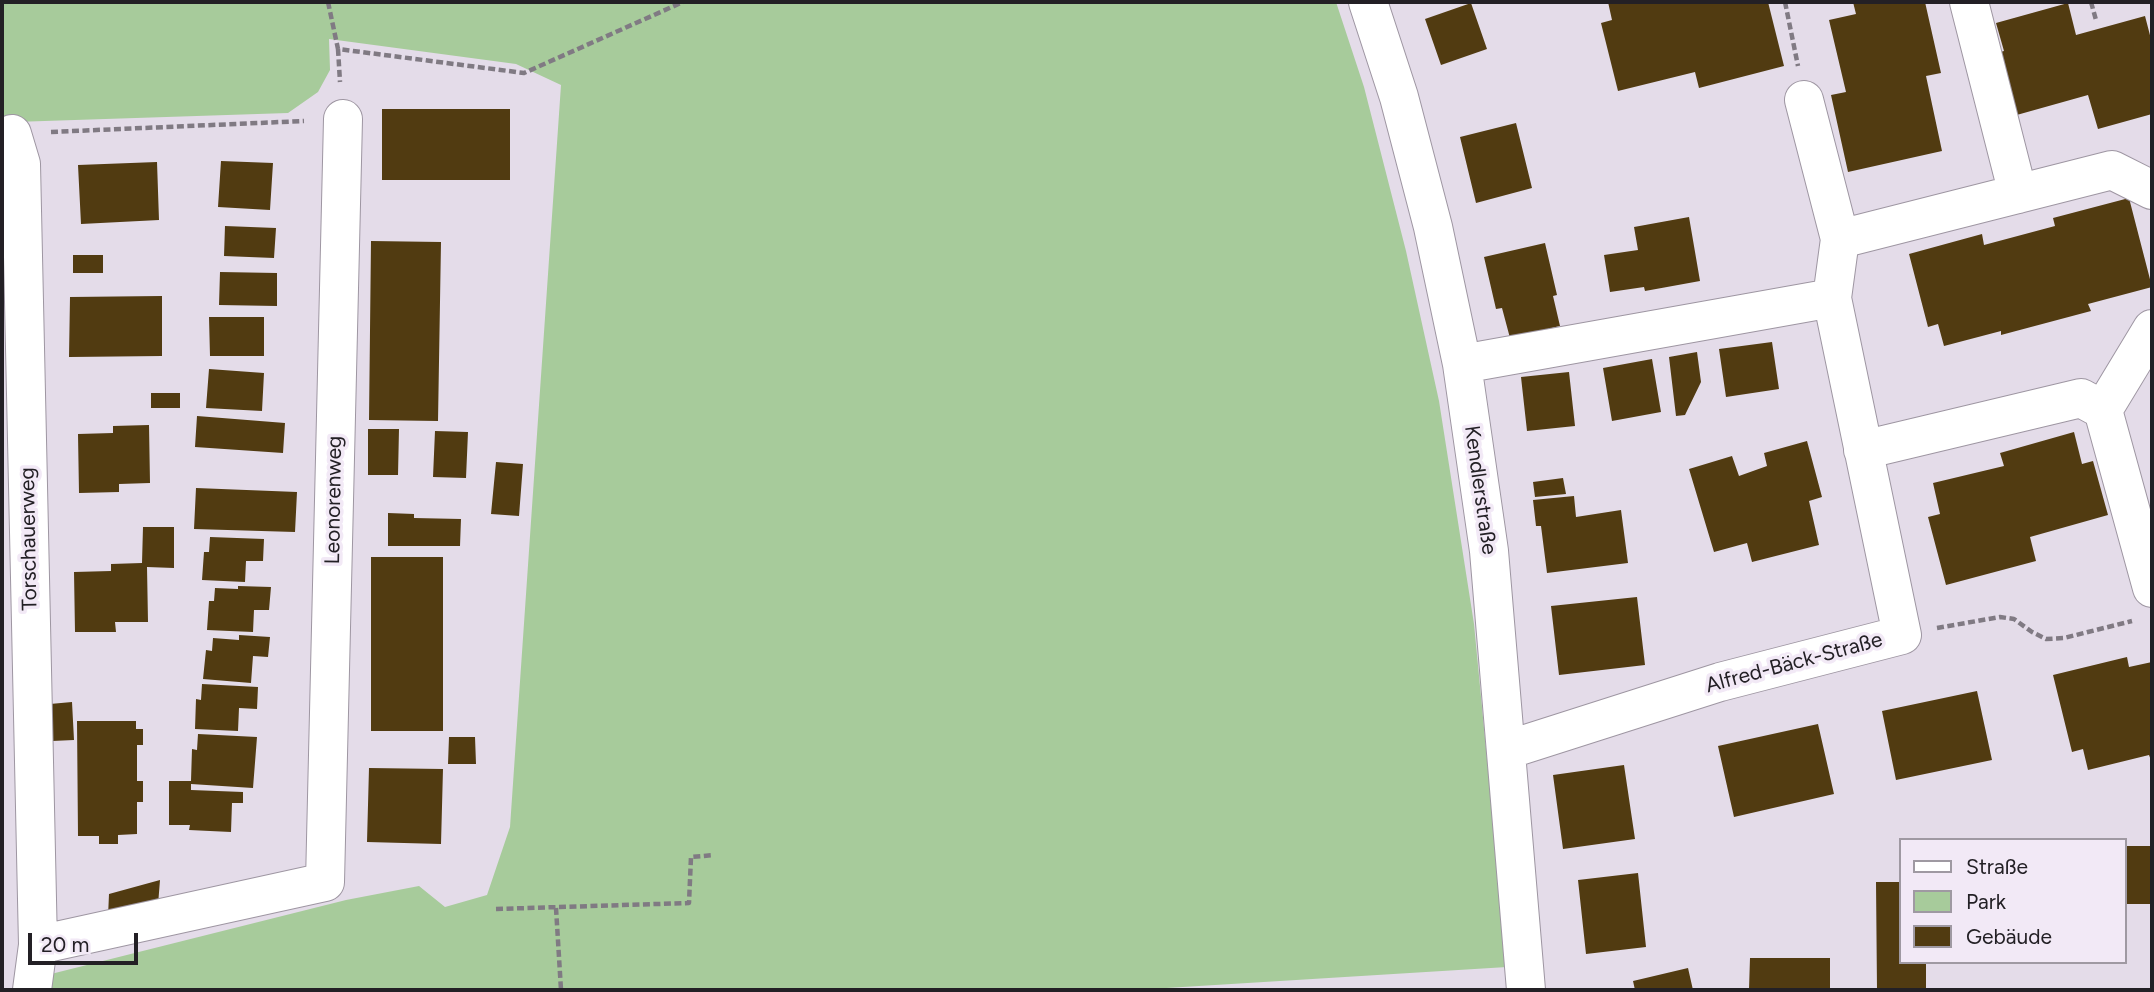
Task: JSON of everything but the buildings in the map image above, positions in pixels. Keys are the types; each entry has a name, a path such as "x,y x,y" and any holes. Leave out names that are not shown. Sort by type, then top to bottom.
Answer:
{"street":[{"name":"Kendlerstraße","path":"1368,2 1399,97 1433,227 1462,364 1489,551 1526,990"},
{"path":"1969,2 2018,194"},
{"name":"Alfred-Bäck-Straße","path":"1507,750 1720,682 1902,635 1832,298 1840,239 1804,100"},
{"name":"Leonorenweg","path":"325,881 343,119"},
{"name":"Torschauerweg","path":"12,134 21,164 26,975 325,881"},
{"path":"1840,239 2112,170 2152,190"},
{"path":"1462,364 1832,298"},
{"path":"2146,604 2103,410 2152,329"},
{"path":"1863,450 2081,398 2103,410"}],"path":[{"path":"328,2 338,49 524,73 683,2"},
{"path":"1785,2 1804,100"},
{"path":"2091,2 2096,20"},
{"path":"12,134 343,119"},
{"path":"1902,635 2000,617 2014,619 2046,639 2064,638 2146,604"},
{"path":"496,909 690,903 691,857 714,855"},
{"path":"556,908 561,990"}],"green space":[{"path":"2,2 1336,2 1364,87 1406,251 1439,401 1474,624 1507,967 1134,990 49,990 51,974 346,900 419,886 445,907 487,895 510,827 561,85 516,64 329,39 330,70 318,92 288,113 14,122 2,118"}]}
